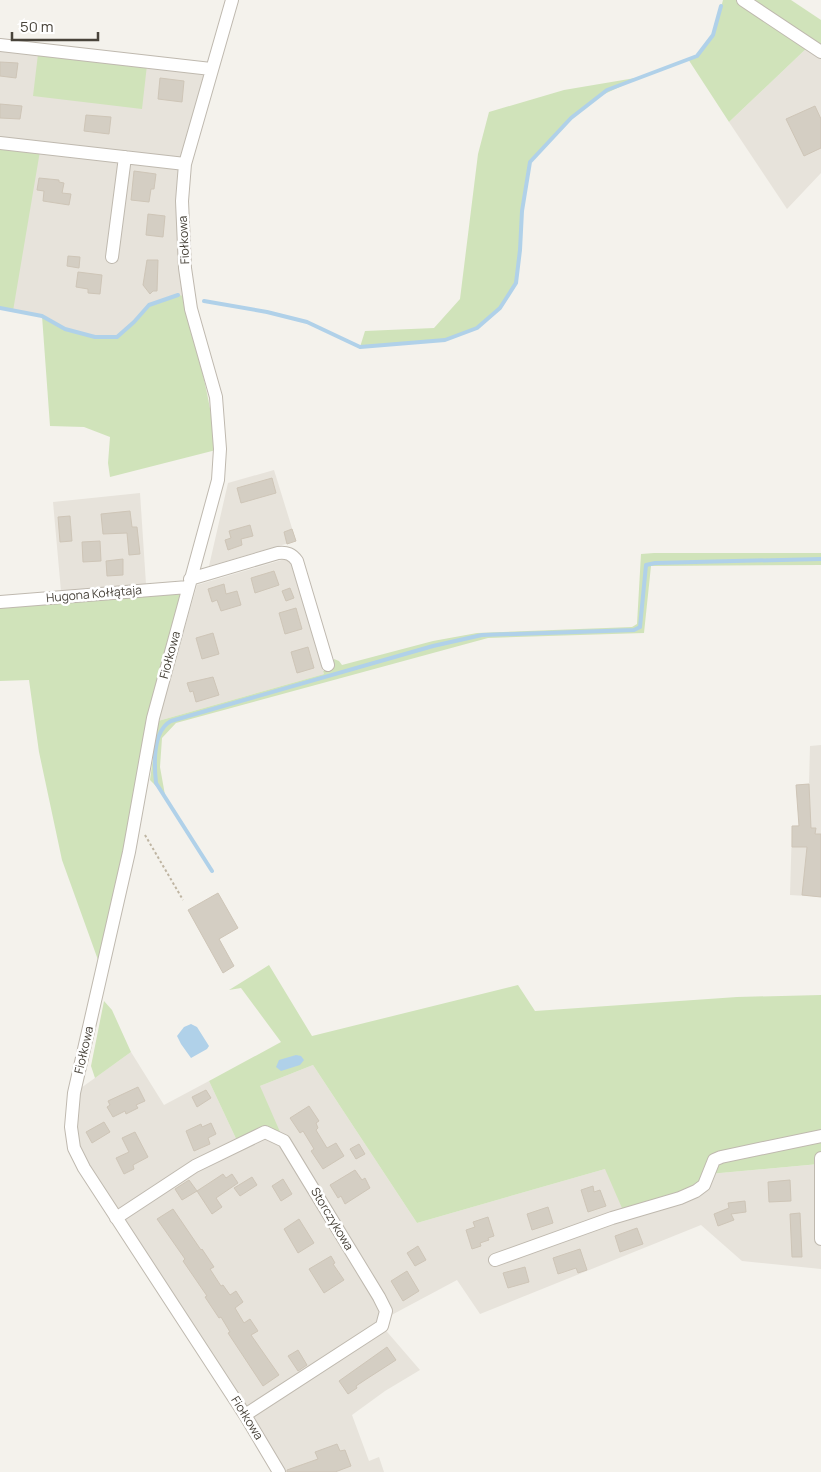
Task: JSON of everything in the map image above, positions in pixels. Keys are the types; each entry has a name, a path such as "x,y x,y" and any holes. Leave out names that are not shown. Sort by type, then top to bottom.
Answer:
{"street":[{"name":"Fiołkowa","path":"232,0 185,164 182,201 185,268 191,309 216,397 220,449 218,480 153,718 129,852 74,1093 71,1127 74,1148 84,1168 246,1415 279,1472"},
{"path":"743,0 821,52"},
{"path":"0,45 211,69"},
{"path":"0,143 185,164"},
{"path":"112,257 124,157"},
{"path":"189,583 278,554 289,554 297,561 328,665"},
{"name":"Hugona Kołłątaja","path":"0,602 189,583"},
{"name":"Storczykowa","path":"116,1218 195,1166 265,1132 284,1141 386,1311 382,1326 246,1415"},
{"path":"496,1260 612,1218 680,1198 696,1191 704,1186 714,1160 721,1157 821,1136"},
{"path":"821,1158 821,1239"}],"path":[{"path":"145,834 183,900"}],"shaded area":[{"path":"810,45 821,52 821,173 787,209 729,122"},
{"path":"0,49 204,74 183,155 177,159 0,140"},
{"path":"0,146 175,166 180,173 184,296 117,337 95,337 65,329 42,316 0,308"},
{"path":"274,470 296,541 209,566 228,483"},
{"path":"140,493 146,584 61,591 53,502"},
{"path":"285,559 291,562 324,674 158,721 197,585"},
{"path":"821,745 821,897 790,895 792,826 799,825 796,785 809,784 810,746"},
{"path":"131,1052 164,1105 209,1081 239,1145 260,1086 313,1065 417,1223 605,1169 709,1174 820,1164 821,1269 742,1261 701,1225 480,1314 457,1280 384,1319 382,1326 420,1370 385,1391 352,1415 369,1461 379,1457 384,1472 279,1472 84,1168 71,1127 74,1093"}],"green space":[{"path":"723,0 791,0 821,20 821,52 810,45 729,122 688,59 696,55 708,42 716,26"},
{"path":"38,54 147,65 142,109 33,96"},
{"path":"641,77 598,97 571,118 530,162 522,211 516,283 500,308 477,328 445,340 360,347 365,331 434,328 460,299 478,154 489,112 564,90"},
{"path":"0,146 40,151 13,311 0,308"},
{"path":"178,295 184,296 207,392 216,450 110,477 108,463 110,437 84,427 50,426 42,316 78,332 117,337 149,305"},
{"path":"821,553 821,565 651,566 644,633 488,638 176,723 162,738 160,767 165,795 150,780 158,721 324,674 323,671 331,667 334,659 342,665 433,641 477,633 632,627 637,624 641,554"},
{"path":"188,587 102,971 62,860 39,752 29,680 0,681 0,602"},
{"path":"269,965 312,1036 518,985 535,1011 737,997 821,995 821,1189 819,1164 709,1174 706,1181 625,1215 605,1169 417,1223 313,1065 260,1086 284,1141 265,1132 239,1145 209,1081 281,1042 241,988 229,990"},
{"path":"104,1001 112,1010 131,1052 95,1078 91,1066"}],"water":[{"path":"191,1024 197,1027 209,1046 191,1058 177,1036 184,1027"},
{"path":"296,1055 301,1056 304,1060 300,1065 281,1071 276,1067 279,1060"}],"building":[{"path":"0,62 18,63 16,78 0,76"},
{"path":"160,78 184,81 182,102 158,99"},
{"path":"0,104 22,106 20,119 0,118"},
{"path":"815,106 821,119 821,148 804,156 786,119"},
{"path":"86,115 111,117 109,134 84,131"},
{"path":"134,171 156,174 154,189 151,189 149,202 131,200"},
{"path":"39,178 59,180 59,182 64,183 62,193 71,194 69,205 43,201 44,191 37,190"},
{"path":"148,214 165,216 163,237 146,235"},
{"path":"68,256 80,257 79,268 67,266"},
{"path":"147,260 158,260 157,291 153,291 150,294 143,285"},
{"path":"78,272 102,275 100,294 88,293 88,289 76,287"},
{"path":"272,478 276,493 241,503 237,488"},
{"path":"130,511 132,527 137,527 140,554 129,555 127,533 103,534 101,514"},
{"path":"70,516 72,541 60,542 58,517"},
{"path":"250,525 253,536 241,539 242,545 228,550 225,540 231,538 229,531"},
{"path":"292,529 296,541 287,544 284,532"},
{"path":"100,541 101,561 83,562 82,542"},
{"path":"123,559 123,575 107,576 106,561"},
{"path":"274,571 279,585 255,593 251,578"},
{"path":"224,584 226,594 237,591 241,605 221,611 217,600 212,602 208,589"},
{"path":"290,588 294,598 286,601 282,591"},
{"path":"296,608 302,629 285,634 279,613"},
{"path":"213,633 219,654 202,659 196,638"},
{"path":"308,647 314,668 297,673 291,652"},
{"path":"213,677 219,695 196,702 193,691 190,692 187,683"},
{"path":"809,784 811,828 816,828 815,834 821,834 821,897 802,895 807,847 792,847 792,826 799,826 796,785"},
{"path":"218,893 238,928 219,939 234,966 223,973 188,910"},
{"path":"138,1087 145,1101 136,1105 138,1108 126,1114 125,1111 113,1117 107,1107 110,1105 108,1101"},
{"path":"206,1090 211,1098 197,1107 192,1097"},
{"path":"309,1106 319,1121 316,1123 318,1128 316,1130 327,1148 336,1143 344,1156 323,1169 311,1151 314,1149 303,1131 300,1133 290,1118"},
{"path":"104,1122 110,1132 92,1143 86,1132"},
{"path":"211,1123 216,1134 208,1138 210,1144 194,1151 186,1131 201,1124 202,1127"},
{"path":"135,1132 148,1157 133,1165 134,1169 124,1174 116,1158 129,1152 122,1138"},
{"path":"359,1144 365,1154 356,1159 350,1149"},
{"path":"355,1170 362,1180 365,1178 370,1188 345,1204 341,1196 338,1198 330,1185"},
{"path":"223,1174 226,1178 232,1174 238,1183 216,1198 222,1207 212,1214 197,1191"},
{"path":"252,1177 257,1185 240,1196 234,1188"},
{"path":"283,1179 292,1194 281,1201 272,1186"},
{"path":"189,1180 197,1191 182,1200 175,1189"},
{"path":"790,1180 791,1201 769,1202 768,1182"},
{"path":"593,1186 594,1192 600,1190 606,1206 588,1212 581,1190"},
{"path":"745,1201 746,1212 731,1214 734,1220 718,1226 714,1214 729,1208 728,1203"},
{"path":"548,1207 553,1223 532,1230 527,1214"},
{"path":"173,1209 214,1267 210,1269 221,1286 223,1285 230,1295 236,1291 243,1302 235,1308 244,1323 250,1319 258,1331 251,1335 279,1375 263,1386 228,1333 230,1332 221,1317 219,1318 205,1297 207,1296 183,1261 185,1259 157,1219"},
{"path":"800,1213 802,1257 792,1257 790,1214"},
{"path":"488,1217 494,1236 480,1243 481,1246 472,1249 466,1230 475,1227 473,1222"},
{"path":"299,1219 314,1243 298,1253 284,1229"},
{"path":"637,1228 643,1244 620,1252 615,1236"},
{"path":"418,1246 426,1260 415,1266 407,1253"},
{"path":"580,1249 587,1270 578,1273 576,1268 558,1274 553,1258"},
{"path":"331,1256 335,1263 333,1264 344,1280 324,1293 309,1269"},
{"path":"525,1267 529,1282 508,1288 503,1273"},
{"path":"407,1271 419,1291 403,1301 391,1281"},
{"path":"387,1347 396,1360 356,1386 357,1388 348,1394 339,1381"},
{"path":"298,1350 307,1365 298,1371 288,1356"},
{"path":"337,1444 340,1451 345,1450 351,1466 335,1472 287,1472 287,1470 318,1459 315,1452"}],"waterway":[{"path":"204,301 267,312 307,322 360,347 445,340 477,328 500,308 516,283 522,211 530,162 571,118 607,90 697,56 713,35 721,6"},
{"path":"0,308 42,316 65,329 95,337 117,337 149,305 178,295"},
{"path":"212,871 156,783 155,758 157,740 160,732 171,721 433,646 482,635 634,630 640,627 646,565 655,563 821,559"}]}
